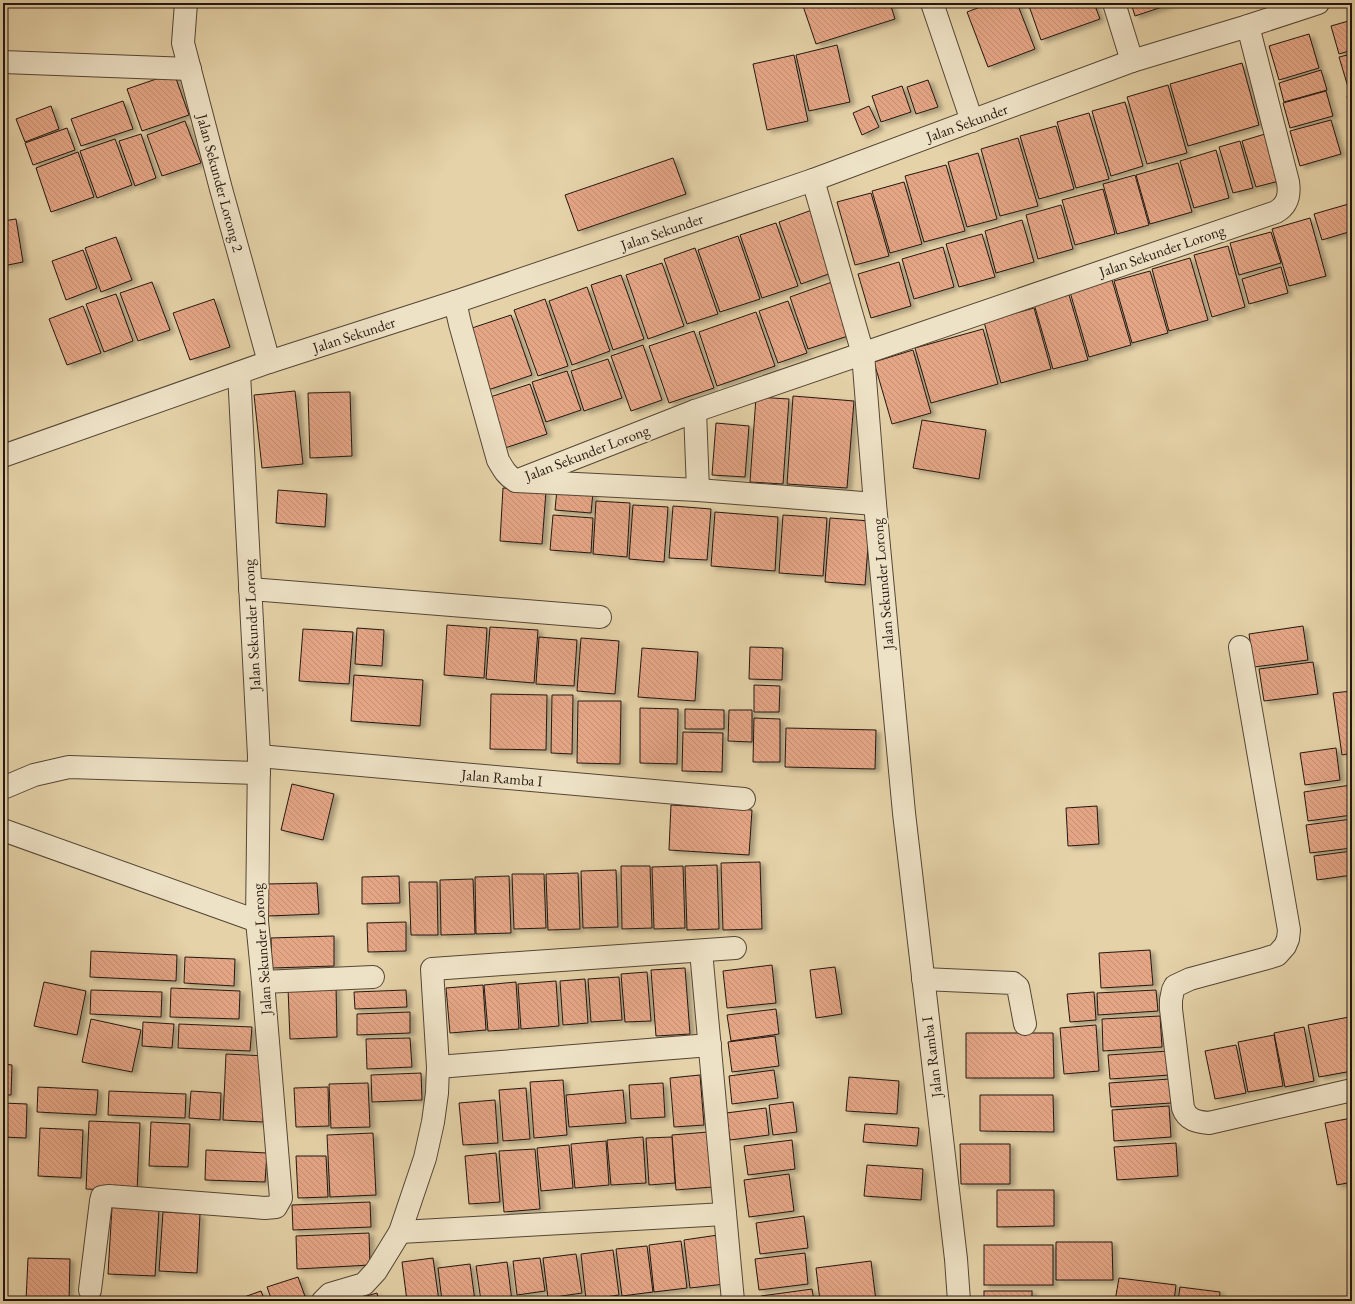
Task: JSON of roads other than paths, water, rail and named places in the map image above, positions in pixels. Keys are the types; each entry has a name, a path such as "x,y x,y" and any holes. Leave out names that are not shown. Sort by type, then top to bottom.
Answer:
{"street":[{"name":"Jalan Sekunder Lorong 2","path":"186,3 183,43 221,189 269,362"},
{"path":"932,3 972,121"},
{"path":"1114,3 1132,61"},
{"name":"Jalan Sekunder","path":"3,456 269,362 455,302 813,180 1132,61 1318,3"},
{"name":"Jalan Sekunder Lorong","path":"516,481 696,411 1282,208 1289,195 1288,182 1248,26"},
{"path":"3,62 190,69"},
{"name":"Jalan Sekunder Lorong","path":"813,180 863,354 875,504 904,813"},
{"path":"455,302 498,460 503,470 516,481 698,490 875,504"},
{"name":"Jalan Sekunder Lorong","path":"90,1290 102,1197 115,1196 265,1208 278,1206 281,1198 264,982 257,921 259,764 239,373"},
{"path":"696,411 698,490"},
{"path":"250,589 600,617"},
{"path":"1240,647 1289,930 1288,939 1285,946 1277,955 1264,960 1190,979 1175,986 1172,990 1171,1009 1183,1108 1185,1114 1190,1119 1209,1123 1352,1090"},
{"name":"Jalan Ramba I","path":"3,788 34,775 69,767 259,764 744,799"},
{"name":"Jalan Ramba I","path":"904,813 956,1259 959,1301"},
{"path":"3,830 257,921"},
{"path":"323,1301 330,1294 364,1284 376,1271 400,1232 429,1143 437,1093 438,1067 432,969 735,948"},
{"path":"701,951 733,1301"},
{"path":"264,982 373,977"},
{"path":"923,979 1013,983 1018,987 1025,1024"},
{"path":"438,1067 710,1044"},
{"path":"400,1232 725,1214"}]}
